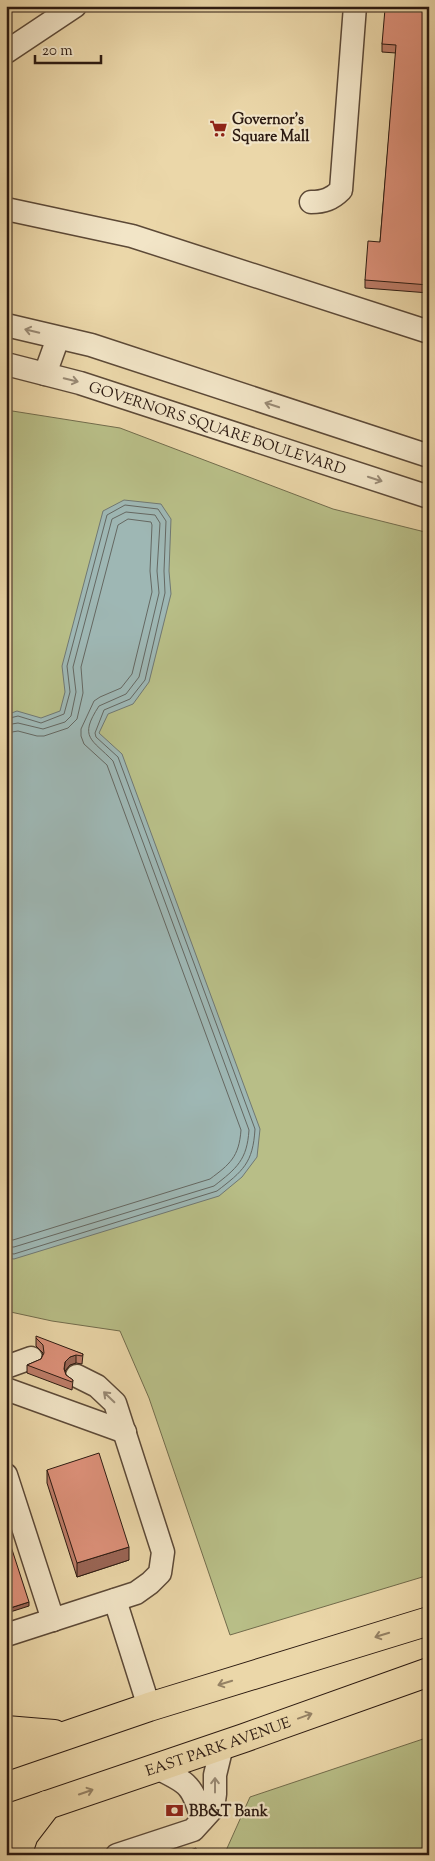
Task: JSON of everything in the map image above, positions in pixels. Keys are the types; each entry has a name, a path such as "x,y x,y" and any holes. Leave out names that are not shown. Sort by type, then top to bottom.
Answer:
{"main road":[{"path":"6,1756 149,1707 429,1621"},
{"name":"EAST PARK AVENUE","path":"6,1819 222,1746 429,1672"},
{"path":"6,1730 68,1735"},
{"path":"17,1855 24,1835 47,1805"}],"street":[{"path":"6,52 76,6"},
{"path":"311,202 320,202 332,198 341,190 356,6"},
{"path":"6,209 132,236 429,332"},
{"path":"6,326 100,348 429,456"},
{"path":"46,374 58,338"},
{"name":"GOVERNORS SQUARE BOULEVARD","path":"6,364 80,383 429,497"},
{"path":"6,1366 31,1358"},
{"path":"6,1635 136,1593 160,1573 163,1552 115,1403 98,1386 78,1376"},
{"path":"6,1389 125,1432"},
{"path":"6,1475 53,1620"},
{"path":"115,1600 149,1707"},
{"path":"118,1855 193,1830 213,1808 215,1775 222,1746"},
{"path":"156,1768 189,1786 196,1798 202,1820"}],"green space":[{"path":"6,410 120,428 333,509 429,533 429,1575 230,1635 149,1398 120,1331 52,1321 6,1311"},
{"path":"429,1737 429,1855 224,1855 250,1797"}],"water":[{"path":"124,500 161,504 171,519 169,571 171,594 149,682 133,704 108,714 99,733 122,754 260,1129 257,1157 242,1177 219,1196 14,1259 6,1258 6,715 17,711 41,718 60,711 65,692 62,666 103,511"}],"building":[{"path":"390,6 429,6 429,285 365,280 368,241 380,242 396,45 382,44 385,9 390,10"},
{"path":"36,1336 83,1354 82,1356 70,1357 65,1362 64,1369 66,1375 73,1380 72,1382 27,1365 41,1359 44,1353 43,1345"},
{"path":"99,1453 129,1547 77,1563 47,1470"},
{"path":"6,1531 29,1602 7,1609 6,1607"},
{"path":"196,1848 198,1855 176,1855"}],"place":[{"name":"Governor's Square Mall","path":"218,128"},
{"name":"BB&T Bank","path":"175,1811"}]}
